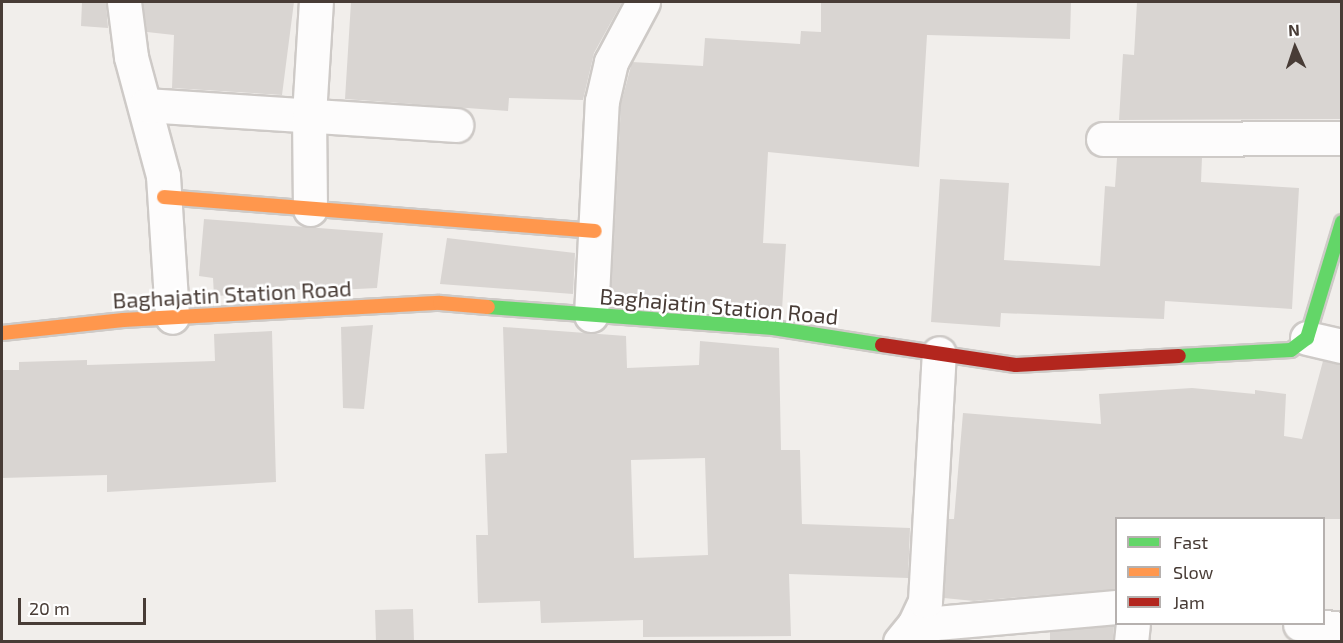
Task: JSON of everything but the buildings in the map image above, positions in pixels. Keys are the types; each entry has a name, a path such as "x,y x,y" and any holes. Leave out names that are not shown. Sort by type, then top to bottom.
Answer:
{"street":[{"path":"124,2 131,57 146,105 163,176 172,317"},
{"path":"310,209 309,115 316,2"},
{"path":"591,315 602,101 610,62 642,2"},
{"path":"146,105 456,125"},
{"path":"1103,139 1341,138"},
{"path":"164,197 595,231"},
{"path":"1341,222 1307,338 1341,346"},
{"name":"Baghajatin Station Road","path":"2,333 172,317 440,303 773,328 1016,365 1291,350 1307,338"},
{"path":"907,633 926,601 939,353"},
{"path":"907,633 1115,607"},
{"path":"1131,642 1133,625"},
{"path":"1308,625 1341,629"}],"traffic: fast":[{"path":"1179,356 1291,350 1307,338 1342,222"},
{"path":"488,307 773,328 882,345"}],"traffic: slow":[{"path":"164,197 595,231"},
{"path":"2,333 123,320 440,303 488,307"}],"traffic: jam":[{"path":"882,345 1016,365 1179,356"}]}
